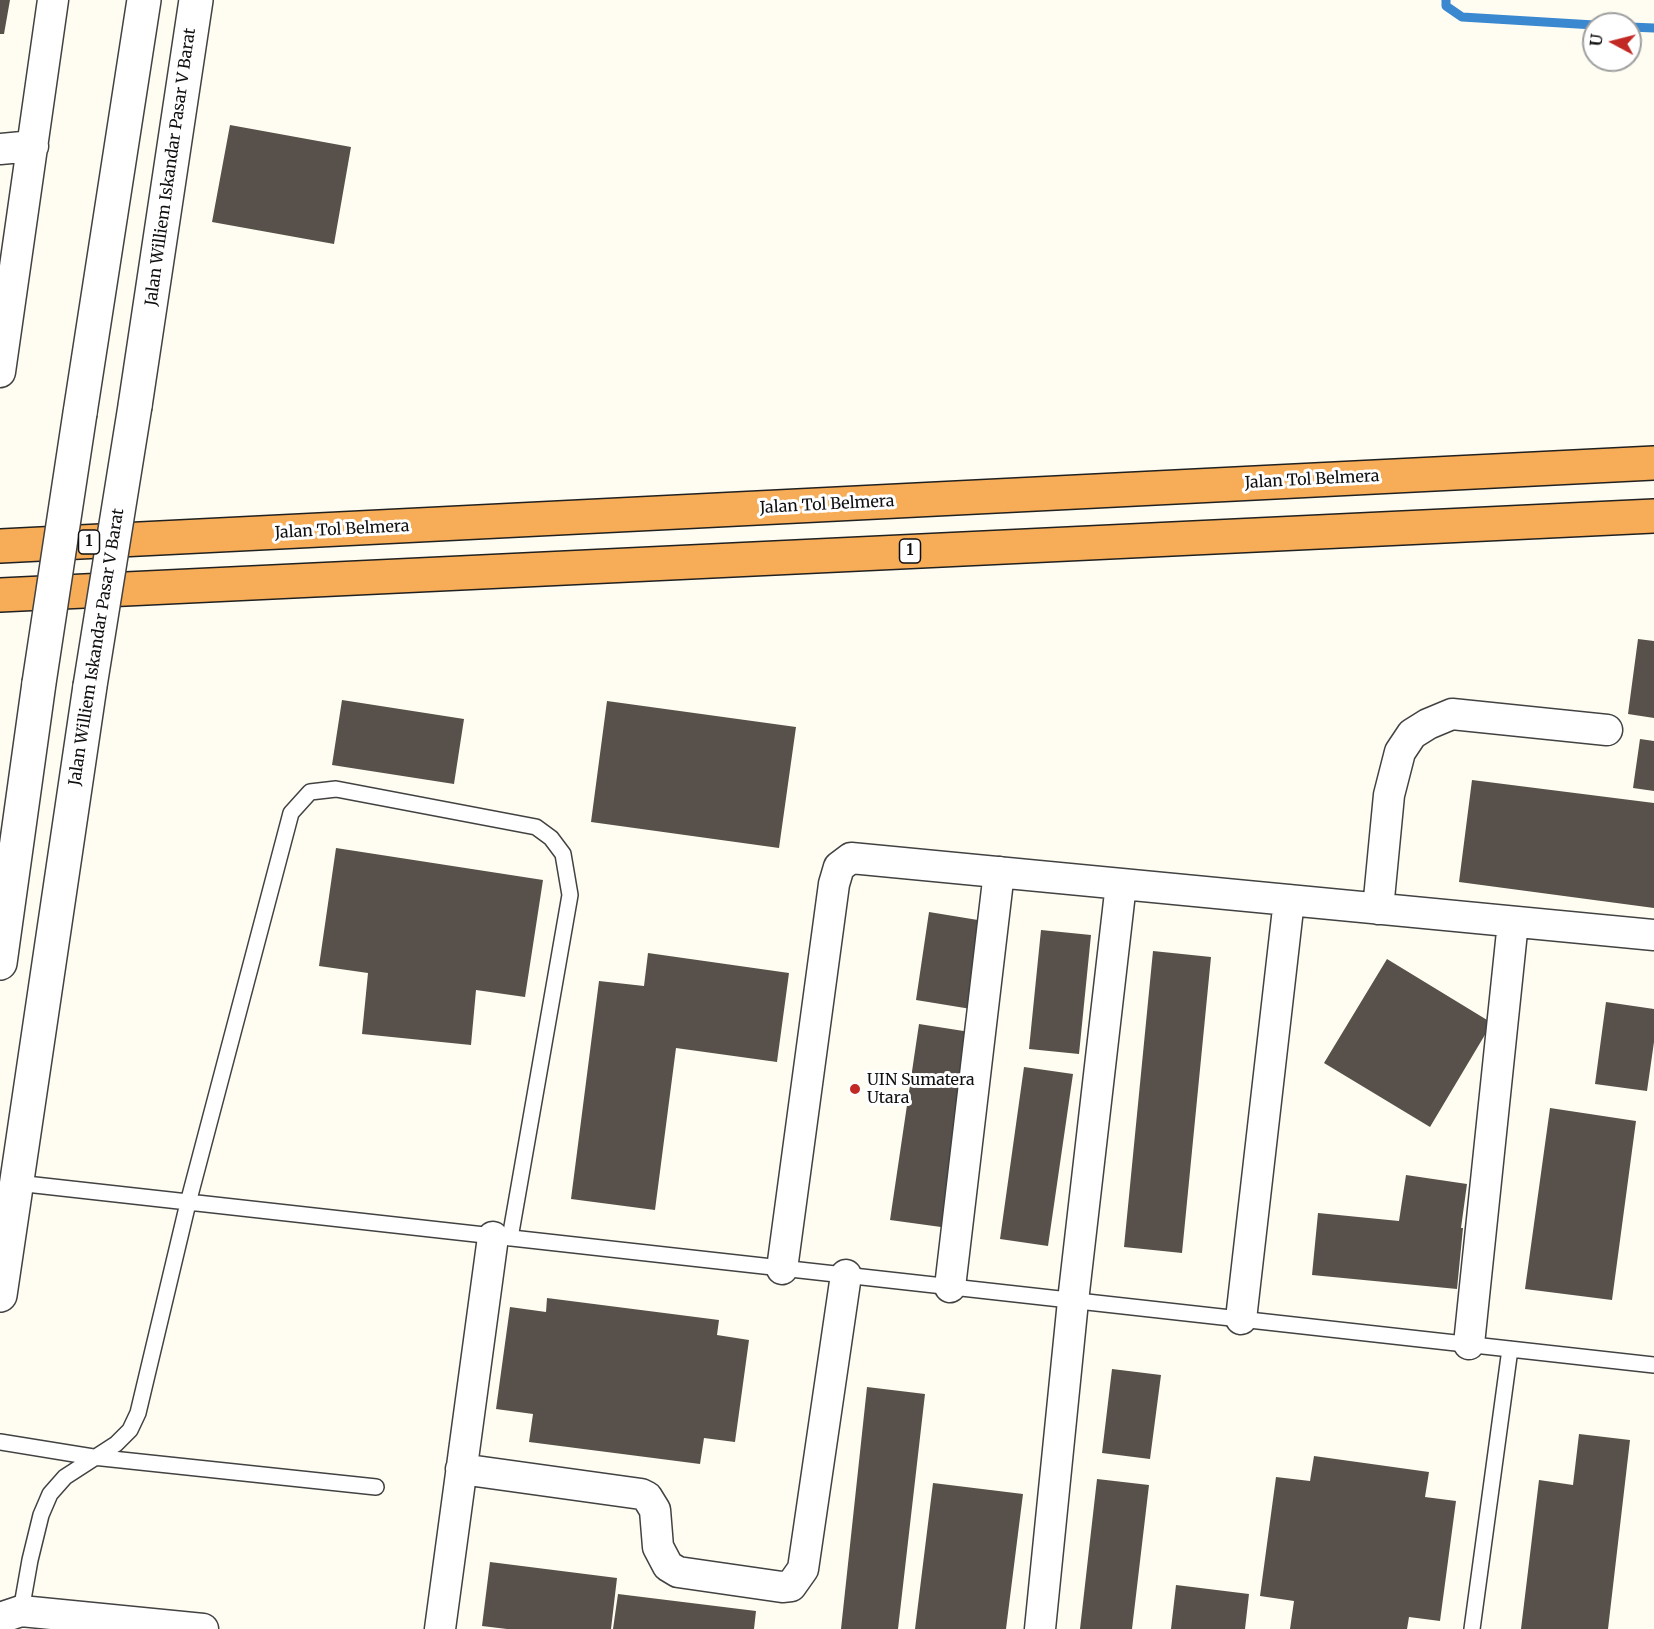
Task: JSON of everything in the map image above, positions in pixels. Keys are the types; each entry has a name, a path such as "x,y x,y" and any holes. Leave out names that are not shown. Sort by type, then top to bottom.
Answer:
{"highway":[{"name":"Jalan Tol Belmera","path":"0,546 1654,463"},
{"name":"1","path":"0,596 1654,516"}],"street":[{"path":"0,372 53,0"},
{"path":"0,963 39,682 144,0"},
{"name":"Jalan Williem Iskandar Pasar V Barat","path":"0,1295 90,686 196,0"},
{"path":"0,149 33,146"},
{"path":"1378,909 1389,795 1400,752 1412,734 1452,714 1607,730"},
{"path":"782,1269 825,943 839,867 851,858 1654,935"},
{"path":"950,1287 999,872"},
{"path":"1040,1629 1073,1300 1121,884"},
{"path":"1241,1319 1289,900"},
{"path":"1469,1344 1513,922"},
{"path":"440,1629 461,1469 501,1238"},
{"path":"461,1469 641,1494 647,1497 655,1510 658,1547 668,1566 678,1572 782,1587 791,1586 800,1577 803,1569 846,1275"},
{"path":"10,1614 203,1629"}],"lane":[{"path":"10,1614 30,1560 41,1515 50,1494 64,1477 116,1444 130,1430 138,1413 188,1203 291,813 310,792 336,789 536,827 551,838 563,854 570,895 501,1238"},
{"path":"17,1183 1654,1365"},
{"path":"1472,1629 1510,1349"},
{"path":"0,1442 93,1457 376,1487"}],"building":[{"path":"0,0 10,0 4,34 0,34"},
{"path":"230,125 351,147 334,244 212,222"},
{"path":"1638,639 1654,641 1654,718 1628,714"},
{"path":"342,700 464,719 454,784 332,765"},
{"path":"607,701 796,727 779,848 591,822"},
{"path":"1640,739 1654,741 1654,791 1633,788"},
{"path":"1472,780 1654,803 1654,908 1459,882"},
{"path":"336,848 543,880 525,997 476,990 471,1045 362,1034 368,973 319,966"},
{"path":"929,912 984,921 971,1009 916,1000"},
{"path":"1041,930 1091,935 1079,1054 1029,1049"},
{"path":"1153,951 1211,957 1182,1253 1124,1247"},
{"path":"648,953 789,973 777,1062 676,1048 655,1210 571,1199 599,981 644,986"},
{"path":"1387,959 1492,1023 1430,1127 1324,1063"},
{"path":"1606,1002 1654,1009 1654,1042 1647,1091 1595,1084"},
{"path":"919,1024 970,1032 941,1227 890,1220"},
{"path":"1024,1067 1073,1074 1048,1246 1000,1239"},
{"path":"1550,1108 1636,1121 1612,1300 1525,1289"},
{"path":"1406,1175 1467,1184 1461,1228 1463,1228 1457,1289 1312,1275 1318,1213 1399,1221"},
{"path":"547,1298 719,1320 717,1335 749,1340 735,1442 704,1438 700,1464 529,1442 533,1414 496,1409 510,1307 546,1312"},
{"path":"1112,1369 1161,1375 1150,1459 1102,1453"},
{"path":"867,1387 925,1394 898,1629 841,1629"},
{"path":"1579,1434 1630,1440 1608,1629 1521,1629 1539,1480 1573,1485"},
{"path":"1314,1456 1429,1472 1425,1497 1456,1501 1440,1621 1409,1617 1407,1629 1290,1629 1294,1601 1260,1596 1276,1477 1310,1481"},
{"path":"1097,1479 1149,1485 1132,1629 1080,1629"},
{"path":"933,1483 1023,1494 1006,1629 915,1629"},
{"path":"490,1562 617,1578 611,1629 507,1629 482,1626"},
{"path":"1176,1585 1249,1594 1245,1629 1171,1629"},
{"path":"618,1594 756,1611 754,1629 613,1629"}],"waterway":[{"path":"1446,0 1446,6 1462,17 1582,24"},
{"path":"1642,28 1654,28"}],"place":[{"name":"UIN Sumatera Utara","path":"855,1089"}]}
